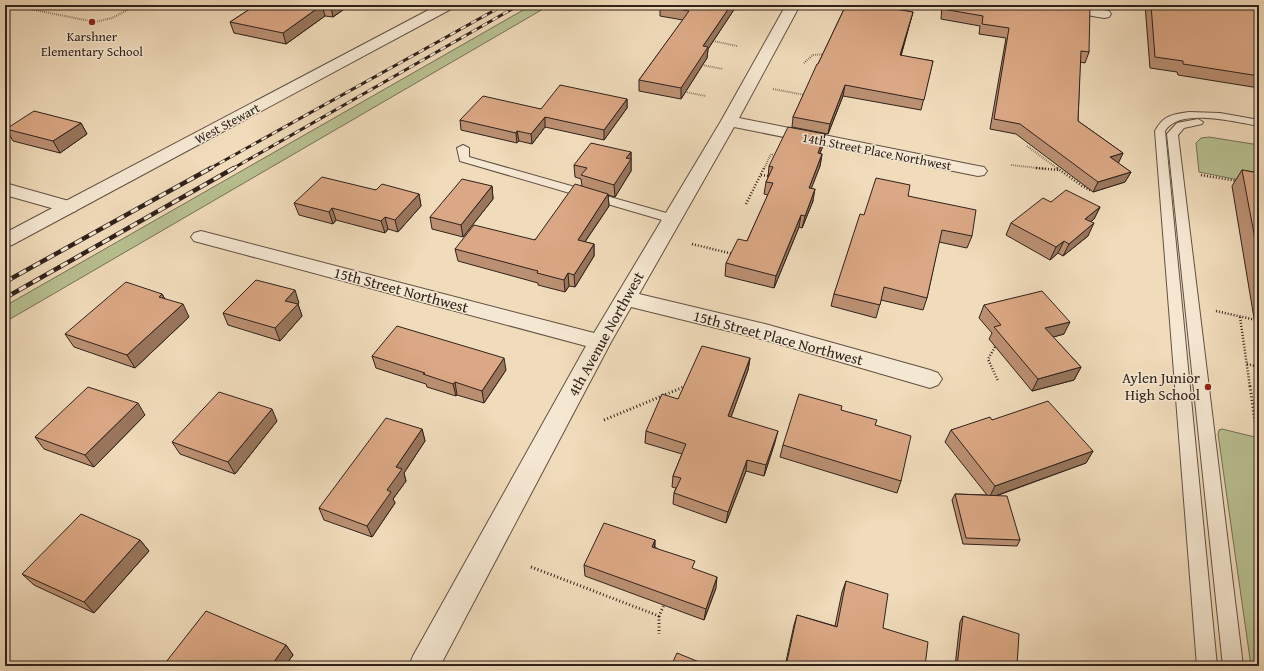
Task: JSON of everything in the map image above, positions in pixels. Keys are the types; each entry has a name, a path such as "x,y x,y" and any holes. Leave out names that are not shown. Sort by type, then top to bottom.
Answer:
{"street":[{"name":"West Stewart","path":"5,241 448,5"},
{"name":"4th Avenue Northwest","path":"424,666 600,342 729,121 792,5"},
{"path":"1052,5 1104,14"},
{"name":"14th Street Place Northwest","path":"729,121 978,171"},
{"path":"5,189 69,207"},
{"name":"15th Street Northwest","path":"201,237 600,342"},
{"name":"15th Street Place Northwest","path":"625,298 765,332 930,379"}],"lane":[{"path":"1207,666 1160,131 1164,124 1170,120 1192,114 1208,114 1259,123"},
{"path":"1233,666 1172,134 1181,125 1196,122 1217,123 1259,130"},
{"path":"463,148 464,159 673,219"}],"path":[{"path":"9,5 95,22 115,18 137,5"},
{"path":"713,42 737,46"},
{"path":"804,63 813,55 830,54"},
{"path":"702,65 723,69"},
{"path":"773,89 805,95"},
{"path":"685,92 706,96"},
{"path":"1026,146 1086,189 1094,191"},
{"path":"746,204 771,154 778,156"},
{"path":"1011,165 1064,170"},
{"path":"761,175 769,176"},
{"path":"1200,175 1244,183"},
{"path":"692,244 735,254"},
{"path":"1213,311 1259,321"},
{"path":"1240,317 1256,429 1259,430"},
{"path":"995,347 988,359 998,380"},
{"path":"1247,364 1259,367"},
{"path":"604,420 689,385"},
{"path":"530,567 658,616"},
{"path":"659,634 658,616 664,605"}],"green space":[{"path":"532,5 550,5 5,322 5,306"},
{"path":"1209,137 1259,145 1259,184 1199,172 1196,143 1201,138"},
{"path":"1222,429 1259,438 1259,666 1251,666 1218,434 1219,430"}],"building":[{"path":"256,5 322,5 283,33 230,22"},
{"path":"731,5 703,46 708,47 681,88 639,80 689,11 660,6"},
{"path":"846,5 878,5 913,12 900,55 933,61 924,100 845,85 830,124 793,117 817,64"},
{"path":"944,5 1080,5 1090,7 1089,52 1081,51 1078,121 1123,153 1110,157 1131,172 1098,182 1020,124 994,119 1009,28 982,24 983,16 943,9"},
{"path":"1151,5 1259,5 1259,76 1183,64 1183,61 1155,57"},
{"path":"560,85 627,99 604,130 545,117 531,134 517,131 516,133 460,120 483,96 541,109"},
{"path":"34,111 81,123 53,141 6,129"},
{"path":"788,127 825,134 818,153 822,154 809,188 815,189 805,216 801,215 776,276 726,263 738,239 747,241 773,183 766,182 773,167 769,166"},
{"path":"591,143 631,152 626,158 631,159 614,185 581,175 587,168 574,165"},
{"path":"1242,170 1259,173 1259,260"},
{"path":"322,177 376,190 382,184 419,194 395,220 385,217 381,221 332,208 329,212 294,203"},
{"path":"876,178 910,185 908,196 976,210 972,236 942,230 927,298 884,287 880,305 834,294 860,214 864,215"},
{"path":"462,179 492,186 461,225 430,217"},
{"path":"575,184 608,194 578,240 594,244 574,275 568,273 564,280 537,273 538,271 455,249 474,225 535,240"},
{"path":"1066,190 1100,207 1085,219 1094,223 1069,244 1064,241 1056,247 1011,223 1043,198 1051,202"},
{"path":"256,280 295,290 285,301 298,304 275,328 223,313"},
{"path":"126,282 162,294 159,297 183,304 127,355 65,334"},
{"path":"1042,291 1070,322 1045,328 1081,367 1038,379 994,327 1001,325 984,305"},
{"path":"397,326 504,358 482,391 455,382 453,384 423,374 425,373 372,356"},
{"path":"702,346 750,358 728,416 778,431 766,465 747,460 728,512 674,493 681,478 673,476 686,444 646,431 662,394 678,399"},
{"path":"88,387 138,403 85,455 35,437"},
{"path":"219,392 272,409 228,462 172,442"},
{"path":"799,394 842,406 841,410 877,420 875,425 911,436 901,481 783,445"},
{"path":"1048,401 1093,451 995,486 951,430 990,417 992,420"},
{"path":"386,418 422,429 396,467 402,469 387,490 391,492 367,526 319,508"},
{"path":"955,494 1007,496 1020,540 966,538"},
{"path":"81,514 140,540 84,602 22,574"},
{"path":"604,523 655,540 652,547 695,561 692,568 717,577 706,609 584,565"},
{"path":"846,581 888,594 883,628 928,642 925,666 786,666 797,615 837,627"},
{"path":"206,611 286,645 271,666 175,666 166,662"},
{"path":"963,616 1019,634 1017,666 957,666"},
{"path":"677,653 709,666 671,666"}],"railway":[{"path":"209,169 504,5"},
{"path":"232,169 519,5"},
{"path":"5,282 211,168"},
{"path":"5,298 234,168"}],"place":[{"name":"Karshner Elementary School","path":"92,22"},
{"name":"Aylen Junior High School","path":"1208,387"}]}
